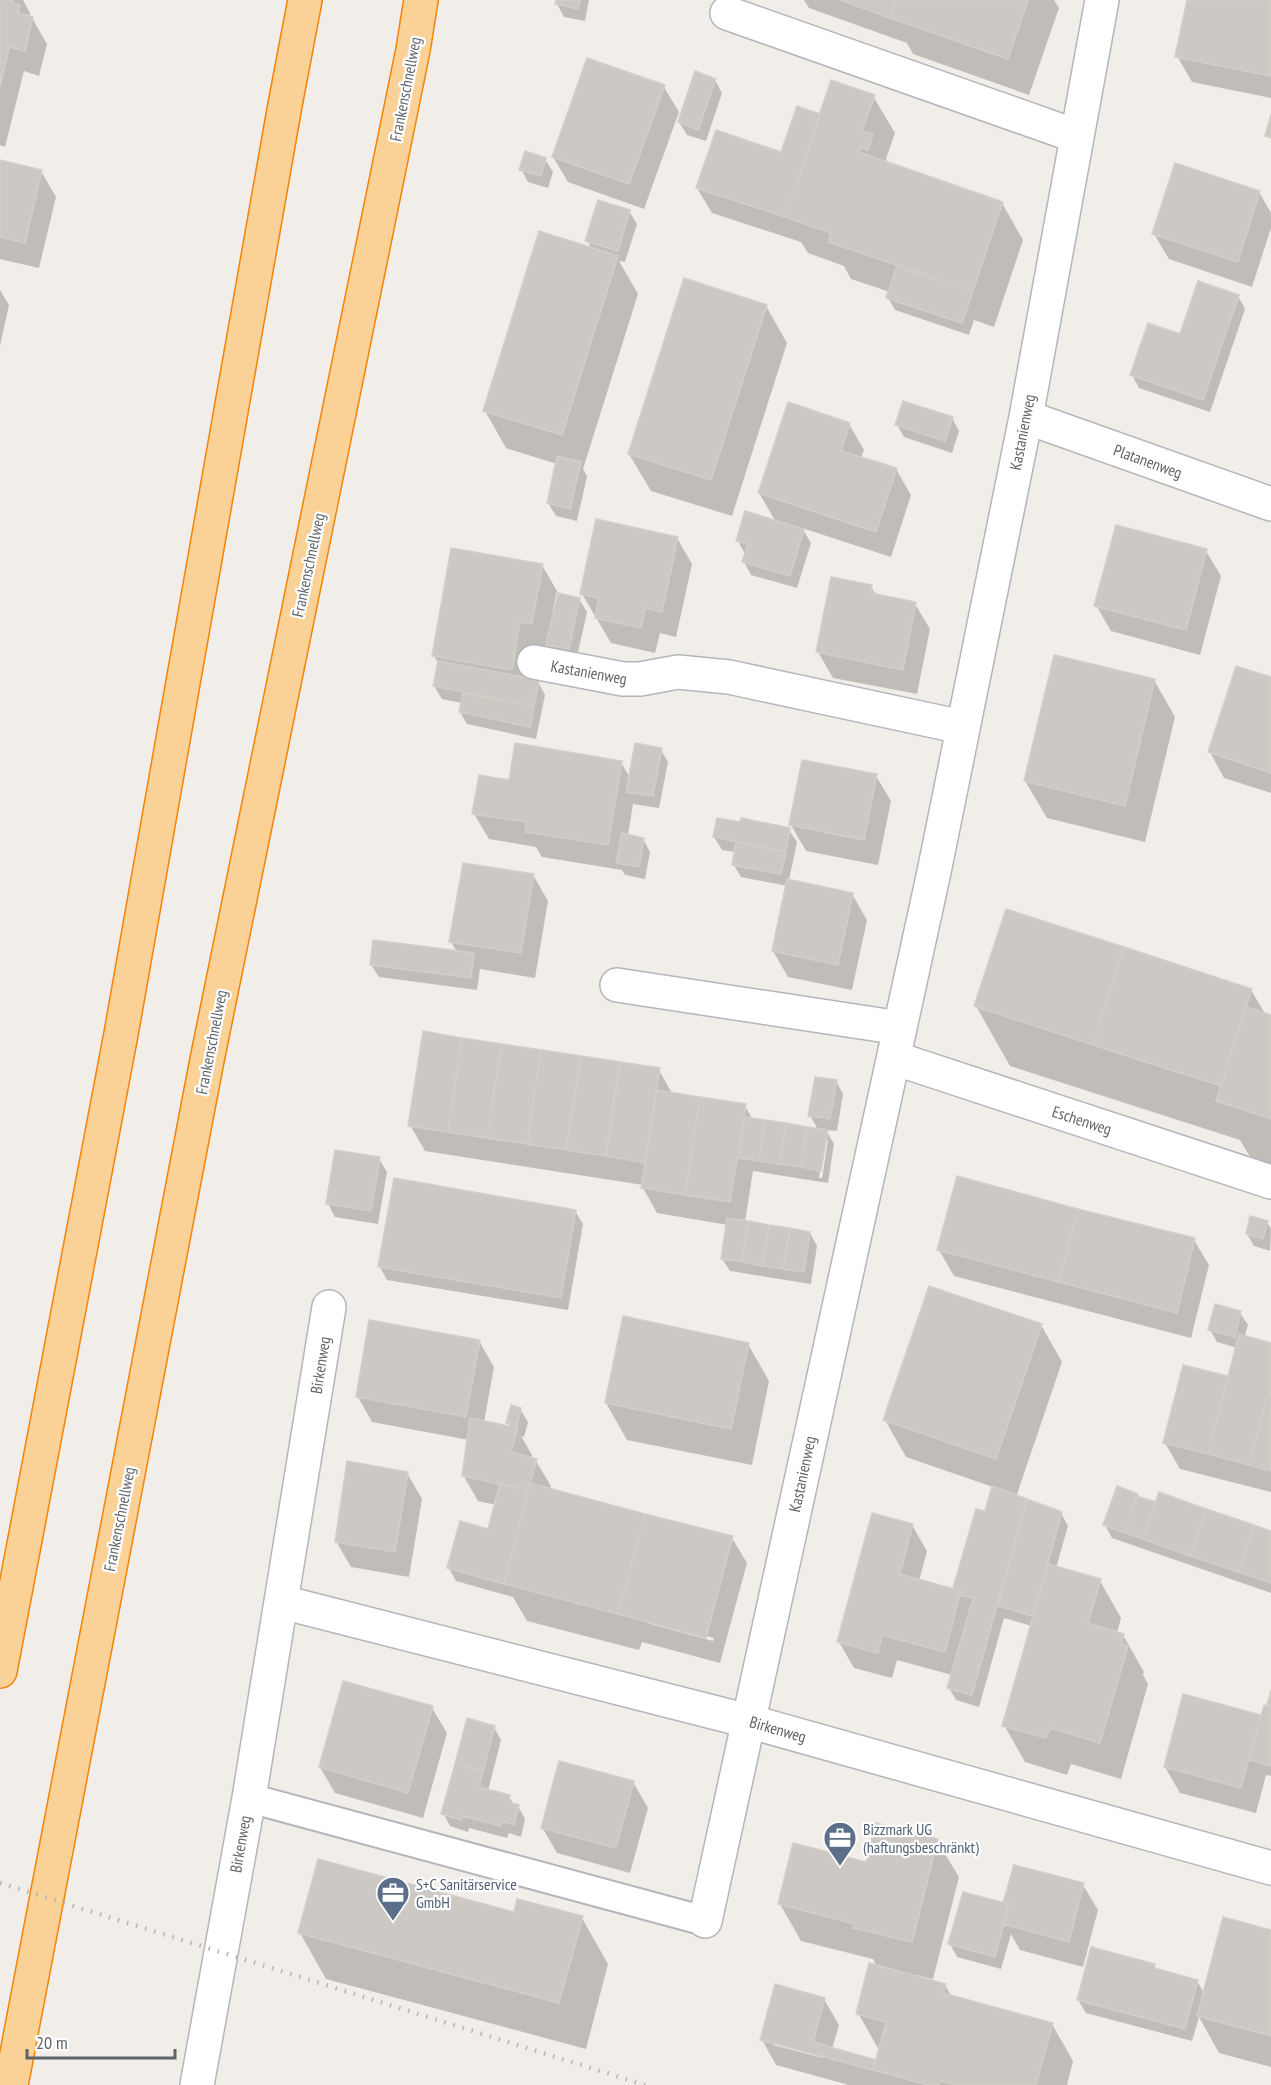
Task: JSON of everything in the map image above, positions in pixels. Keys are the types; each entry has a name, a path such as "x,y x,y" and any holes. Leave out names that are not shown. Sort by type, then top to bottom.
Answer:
{"highway":[{"path":"285,105 291,0"},
{"path":"0,1671 121,1034 305,0"},
{"name":"Frankenschnellweg","path":"10,2085 207,1060 413,50 421,0"},
{"path":"413,50 431,0"}],"street":[{"name":"Kastanienweg","path":"705,1921 897,1043 1026,417 1102,0"},
{"path":"738,11 1076,136"},
{"name":"Platanenweg","path":"1026,417 1271,504"},
{"name":"Kastanienweg","path":"534,662 623,679 640,680 678,672 729,677 962,727"},
{"path":"617,985 897,1043"},
{"name":"Eschenweg","path":"897,1043 1271,1182"},
{"name":"Birkenweg","path":"197,2085 249,1798 329,1307"},
{"name":"Birkenweg","path":"282,1602 748,1721 1271,1868"}],"lane":[{"path":"249,1798 705,1921"}],"building":[{"path":"0,0 13,0 12,3 20,5 18,13 33,17 25,51 9,47 6,62 0,60"},
{"path":"556,0 580,0 578,9 555,4"},
{"path":"840,0 896,0 890,18"},
{"path":"896,0 1028,0 1008,59 890,18"},
{"path":"1187,0 1271,0 1271,76 1175,57"},
{"path":"587,58 665,85 629,184 552,157"},
{"path":"0,60 6,62 0,86"},
{"path":"695,71 716,79 698,130 678,122"},
{"path":"831,80 875,95 862,131 873,134 868,150 860,147 859,152 1003,202 973,291 828,242 831,233 785,217"},
{"path":"797,106 820,114 785,217 696,188 716,130 781,152"},
{"path":"1271,115 1271,138 1265,136"},
{"path":"525,151 546,158 541,176 519,170"},
{"path":"0,160 42,170 25,243 0,237"},
{"path":"1175,163 1260,191 1238,262 1152,234"},
{"path":"598,200 630,210 618,251 585,241"},
{"path":"539,231 618,256 562,435 483,411"},
{"path":"897,266 973,291 962,323 886,298"},
{"path":"684,278 767,305 711,480 628,454"},
{"path":"1198,281 1239,295 1203,400 1130,375 1148,323 1180,334"},
{"path":"903,401 953,417 945,441 895,425"},
{"path":"788,402 850,423 841,451 897,468 876,532 758,493"},
{"path":"557,456 581,462 570,509 547,503"},
{"path":"745,511 804,529 790,576 742,562 748,544 736,541"},
{"path":"596,519 678,537 662,612 645,608 641,628 595,618 599,598 580,594"},
{"path":"1116,525 1207,549 1186,630 1094,606"},
{"path":"451,548 543,564 532,624 520,622 512,670 432,656"},
{"path":"831,577 872,585 871,593 916,602 903,670 816,652"},
{"path":"558,593 580,598 569,649 546,645"},
{"path":"1054,655 1155,679 1125,806 1024,781"},
{"path":"438,661 539,680 534,706 433,686"},
{"path":"1236,666 1271,677 1271,773 1208,752"},
{"path":"463,693 534,706 530,727 459,712"},
{"path":"515,743 622,761 608,845 525,832 527,822 472,814 479,775 509,780"},
{"path":"635,743 662,748 653,796 626,792"},
{"path":"802,760 877,774 864,840 789,825"},
{"path":"717,818 740,822 741,818 790,828 786,852 713,837"},
{"path":"622,833 644,838 639,867 616,863"},
{"path":"736,842 786,852 781,874 732,865"},
{"path":"463,863 534,874 521,953 449,942"},
{"path":"787,879 853,893 838,965 772,951"},
{"path":"1006,909 1124,947 1093,1045 974,1006"},
{"path":"373,940 474,953 471,978 370,965"},
{"path":"1124,947 1252,989 1221,1086 1093,1045"},
{"path":"1246,1007 1271,1015 1271,1119 1216,1101"},
{"path":"423,1031 462,1038 448,1132 408,1126"},
{"path":"462,1038 502,1044 487,1138 448,1132"},
{"path":"502,1044 541,1050 527,1144 487,1138"},
{"path":"541,1050 581,1056 566,1150 527,1144"},
{"path":"581,1056 620,1062 606,1156 566,1150"},
{"path":"620,1062 660,1068 645,1163 606,1156"},
{"path":"815,1077 837,1080 830,1119 808,1116"},
{"path":"656,1090 700,1097 685,1195 641,1188"},
{"path":"700,1097 746,1104 730,1202 685,1195"},
{"path":"745,1117 765,1120 759,1161 739,1158"},
{"path":"765,1120 786,1123 780,1164 759,1161"},
{"path":"786,1123 807,1127 801,1167 780,1164"},
{"path":"807,1127 828,1130 821,1171 801,1167"},
{"path":"335,1150 380,1157 371,1211 326,1204"},
{"path":"957,1176 1078,1209 1059,1282 937,1250"},
{"path":"394,1178 576,1210 561,1298 378,1267"},
{"path":"1078,1209 1195,1238 1177,1313 1059,1282"},
{"path":"1250,1216 1268,1221 1263,1239 1246,1234"},
{"path":"727,1218 748,1221 742,1262 721,1259"},
{"path":"748,1221 769,1225 762,1266 742,1262"},
{"path":"769,1225 790,1228 783,1269 762,1266"},
{"path":"790,1228 810,1232 804,1272 783,1269"},
{"path":"929,1286 1042,1324 996,1459 883,1420"},
{"path":"1215,1304 1241,1311 1235,1337 1208,1330"},
{"path":"623,1316 749,1343 731,1429 605,1403"},
{"path":"369,1320 480,1340 466,1417 356,1397"},
{"path":"1239,1334 1271,1343 1271,1383 1249,1465 1208,1454"},
{"path":"1183,1365 1228,1376 1208,1454 1163,1443"},
{"path":"1271,1388 1271,1471 1249,1465"},
{"path":"511,1405 521,1408 517,1426 506,1423"},
{"path":"470,1418 518,1428 511,1452 537,1459 528,1490 462,1476"},
{"path":"347,1461 408,1472 395,1552 335,1542"},
{"path":"500,1483 528,1490 504,1584 447,1568 460,1521 488,1529"},
{"path":"530,1483 645,1514 618,1614 504,1584"},
{"path":"992,1486 1027,1499 972,1695 947,1688 973,1598 960,1595 961,1591 953,1588 976,1509 985,1511"},
{"path":"1117,1486 1138,1494 1125,1533 1103,1525"},
{"path":"1159,1492 1206,1509 1190,1556 1143,1539"},
{"path":"1137,1496 1156,1502 1143,1539 1125,1533"},
{"path":"1027,1499 1062,1512 1033,1616 998,1606"},
{"path":"1206,1509 1254,1525 1238,1572 1190,1556"},
{"path":"872,1513 913,1524 900,1574 961,1591 945,1652 882,1635 878,1653 837,1642"},
{"path":"645,1514 733,1536 706,1638 618,1614"},
{"path":"1254,1525 1271,1531 1271,1583 1238,1572"},
{"path":"1048,1564 1101,1579 1088,1623 1124,1634 1121,1644 1128,1646 1100,1743 1050,1728 1046,1738 1002,1726"},
{"path":"343,1681 433,1706 408,1793 319,1767"},
{"path":"1271,1690 1271,1707 1267,1706"},
{"path":"1183,1694 1261,1715 1241,1788 1164,1767"},
{"path":"1264,1705 1271,1707 1271,1766 1249,1760"},
{"path":"467,1718 495,1726 483,1772 455,1764"},
{"path":"559,1761 634,1781 616,1848 541,1828"},
{"path":"455,1764 483,1772 479,1787 510,1795 508,1802 519,1805 514,1825 502,1821 501,1826 462,1816 461,1820 441,1814"},
{"path":"876,1823 938,1839 912,1942 853,1928 855,1924 778,1904 793,1843 866,1862"},
{"path":"318,1859 514,1912 517,1899 583,1916 559,2003 298,1933"},
{"path":"1014,1865 1084,1883 1069,1942 1003,1924 1009,1904 1003,1903"},
{"path":"963,1892 1009,1904 995,1957 948,1944"},
{"path":"1223,1917 1271,1930 1271,2036 1197,2016"},
{"path":"1091,1947 1155,1964 1154,1968 1198,1980 1185,2029 1077,2000"},
{"path":"869,1963 946,1984 943,1993 1053,2023 1036,2085 956,2085 940,2081 939,2085 928,2085 873,2070 886,2022 856,2014"},
{"path":"775,1984 825,1998 813,2042 876,2060 873,2070 760,2040"}],"railway":[{"path":"0,1883 645,2085"}],"place":[{"name":"Bizzmark UG (haftungsbeschränkt)","path":"840,1867"},
{"name":"S+C Sanitärservice GmbH","path":"393,1922"}]}
